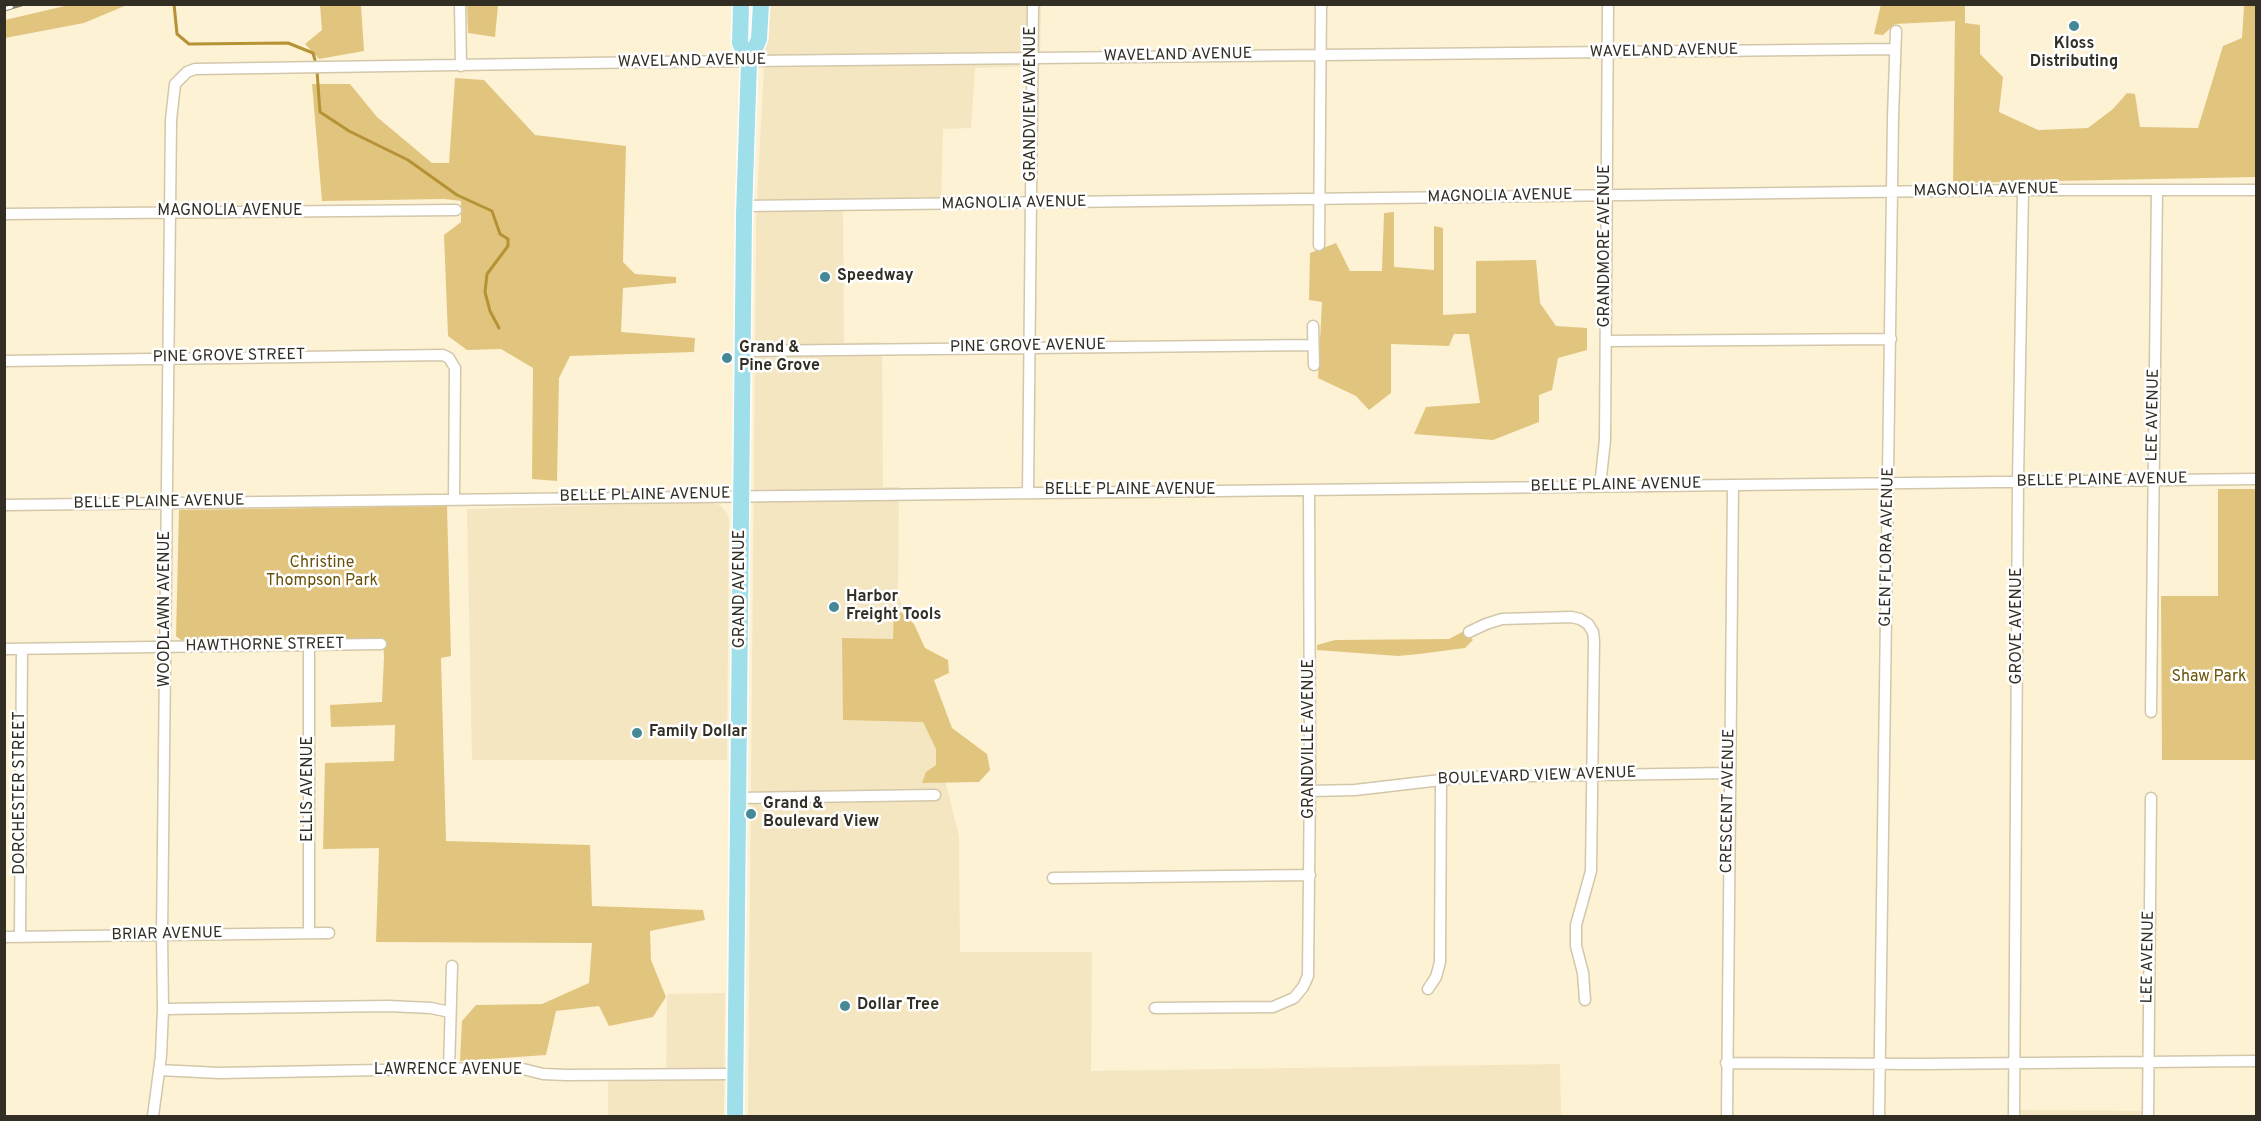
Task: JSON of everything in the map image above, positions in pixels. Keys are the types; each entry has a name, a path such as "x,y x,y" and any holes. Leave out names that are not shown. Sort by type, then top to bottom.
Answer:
{"main road":[{"name":"GRAND AVENUE","path":"741,4 740,43 749,62"},
{"name":"GRAND AVENUE","path":"735,1116 744,206 749,62 759,39 761,4"}],"street":[{"path":"460,4 461,66"},
{"name":"GRANDVIEW AVENUE","path":"1028,492 1033,4"},
{"path":"1319,245 1321,4"},
{"name":"GRANDMORE AVENUE","path":"1600,486 1605,440 1608,4"},
{"name":"GLEN FLORA AVENUE","path":"1879,1116 1896,31"},
{"name":"WAVELAND AVENUE","path":"180,77 195,69 1895,48"},
{"name":"WOODLAWN AVENUE","path":"153,1116 163,1009 170,213 173,93 180,77"},
{"name":"MAGNOLIA AVENUE","path":"744,206 2023,190 2256,190"},
{"name":"GROVE AVENUE","path":"2014,1116 2018,770 2018,482 2023,190"},
{"name":"LEE AVENUE","path":"2151,712 2157,190"},
{"name":"MAGNOLIA AVENUE","path":"4,214 456,210"},
{"path":"1313,326 1314,365"},
{"path":"1606,341 1891,339"},
{"name":"PINE GROVE AVENUE","path":"743,351 1313,345"},
{"name":"PINE GROVE STREET","path":"4,361 443,355 452,362 455,368 454,499"},
{"name":"BELLE PLAINE AVENUE","path":"4,505 2256,478"},
{"name":"CRESCENT AVENUE","path":"1727,1116 1733,485"},
{"name":"GRANDVILLE AVENUE","path":"1155,1008 1273,1007 1294,998 1303,987 1308,971 1310,875 1309,490"},
{"path":"1469,632 1486,624 1515,618 1580,619 1588,624 1593,632 1591,871 1576,925 1576,946 1583,973 1585,1000"},
{"name":"HAWTHORNE STREET","path":"4,649 381,644"},
{"name":"ELLIS AVENUE","path":"309,645 309,933"},
{"name":"DORCHESTER STREET","path":"20,937 22,649"},
{"name":"BOULEVARD VIEW AVENUE","path":"1310,791 1355,790 1441,779 1504,776 1729,773"},
{"path":"1428,989 1436,977 1440,962 1441,779"},
{"path":"739,798 935,795"},
{"name":"LEE AVENUE","path":"2148,1116 2151,798"},
{"path":"1053,878 1310,875"},
{"name":"BRIAR AVENUE","path":"4,937 329,933"},
{"path":"449,1068 452,966"},
{"path":"163,1009 388,1006 431,1008 450,1012"},
{"path":"1726,1063 2256,1061"},
{"name":"LAWRENCE AVENUE","path":"159,1070 219,1073 519,1068 543,1074 566,1075 736,1074"}],"shaded area":[{"path":"767,5 1041,5 1040,66 975,68 971,128 943,129 941,208 843,211 844,343 882,342 883,487 899,487 898,591 959,836 960,952 1092,952 1091,1071 1560,1064 1561,1116 748,1116 756,223"},
{"path":"709,502 720,505 727,513 729,520 727,760 472,760 467,509"},
{"path":"725,993 724,1116 608,1116 608,1081 666,1080 667,994"},
{"path":"2009,1110 2149,1111 2149,1116 2009,1116"}],"green space":[{"path":"1881,4 1965,5 1965,23 1980,25 1980,54 2003,77 1999,112 2038,130 2088,128 2113,109 2127,93 2135,94 2140,127 2198,128 2223,46 2242,38 2244,5 2256,5 2256,177 1953,183 1955,21 1895,24 1883,35 1874,34"},
{"path":"69,5 127,5 84,23 5,38 5,20"},
{"path":"320,5 361,5 364,51 319,59 305,44 322,30"},
{"path":"467,5 498,5 495,37 468,33"},
{"path":"455,78 484,80 535,135 626,146 623,262 635,274 676,277 676,283 623,288 621,332 695,338 694,352 570,356 559,378 557,481 532,479 533,368 501,349 467,350 448,336 444,235 461,222 461,201 444,199 322,201 312,84 350,84 377,117 432,163 449,163"},
{"path":"1394,212 1394,267 1434,270 1434,226 1443,228 1443,315 1476,313 1476,261 1536,260 1540,303 1556,326 1587,328 1587,350 1558,358 1552,390 1539,395 1539,422 1493,440 1414,434 1426,407 1480,403 1469,334 1454,334 1449,346 1391,344 1391,393 1369,410 1356,396 1318,378 1322,302 1309,300 1310,253 1336,243 1350,271 1382,271 1384,213"},
{"name":"Shaw Park","path":"2218,489 2256,489 2256,760 2162,760 2161,596 2218,596"},
{"name":"Christine Thompson Park","path":"447,506 451,656 441,658 446,841 590,845 592,906 703,910 705,920 650,931 651,960 666,997 653,1017 609,1026 599,1006 556,1011 546,1055 460,1061 462,1021 476,1005 542,1004 589,983 592,943 376,942 379,848 323,849 325,763 394,761 395,725 331,727 330,705 382,702 383,638 181,640 176,636 179,510"},
{"path":"894,606 914,624 925,648 948,660 949,673 934,680 952,728 987,754 990,770 979,782 922,783 926,772 936,765 936,749 923,722 843,720 842,638 893,639"},
{"path":"1464,631 1473,640 1465,648 1419,654 1398,656 1317,650 1317,645 1335,640 1449,639"}],"waterway":[{"path":"174,4 177,34 189,44 288,43 313,53 315,60"},
{"path":"317,71 320,112 349,131 408,160 457,195 492,211 500,234 508,239 508,246 487,274 485,292 490,311 499,328"}],"railway":[{"path":"4,9 21,4"}],"place":[{"name":"Kloss Distributing","path":"2074,26"},
{"name":"Speedway","path":"825,277"},
{"name":"Grand & Pine Grove","path":"727,358"},
{"name":"Harbor Freight Tools","path":"834,607"},
{"name":"Family Dollar","path":"637,733"},
{"name":"Grand & Boulevard View","path":"751,814"},
{"name":"Dollar Tree","path":"845,1006"}]}
